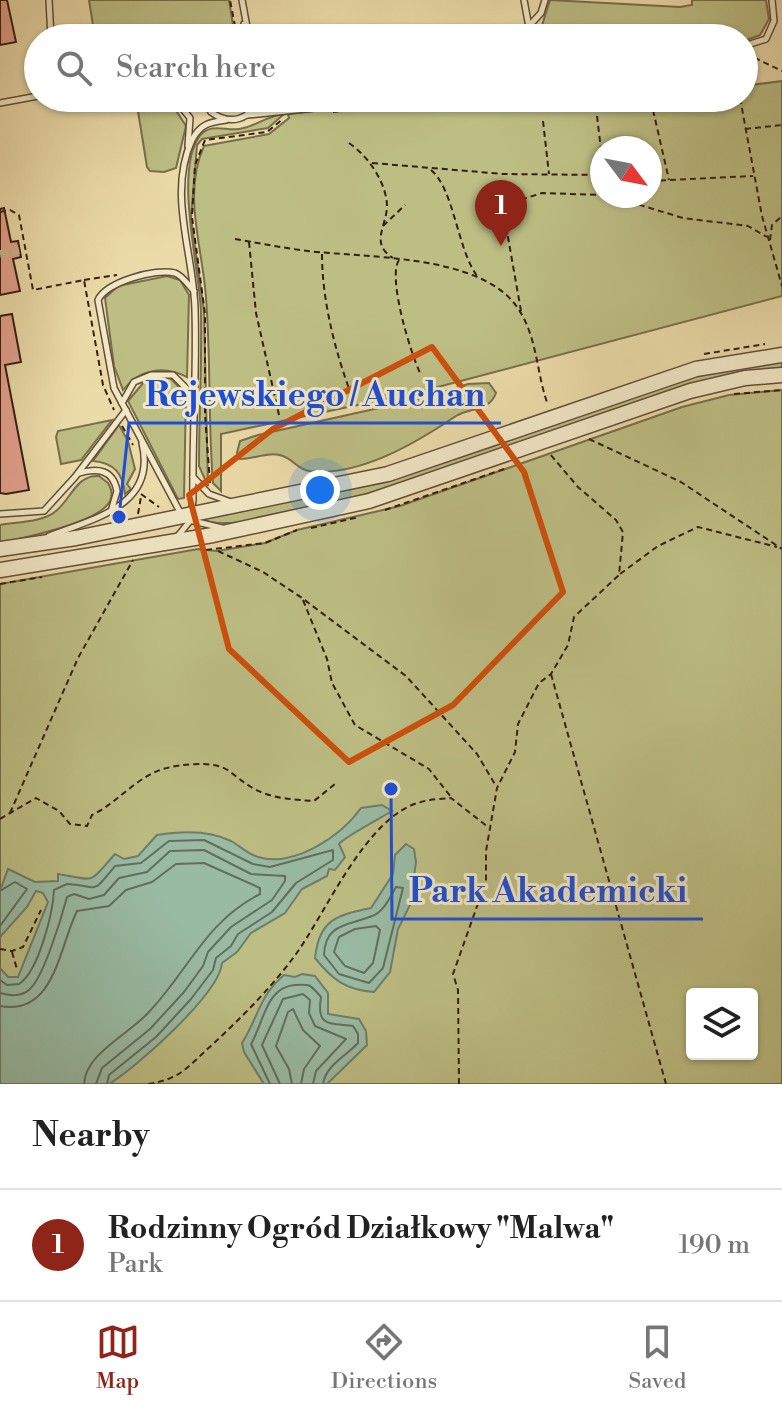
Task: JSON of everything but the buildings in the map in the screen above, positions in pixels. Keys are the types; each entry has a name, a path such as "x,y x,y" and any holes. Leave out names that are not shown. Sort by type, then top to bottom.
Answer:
{"street":[{"path":"0,549 62,541 160,513 185,513 388,474 696,369 778,350"},
{"path":"0,570 172,542 369,501 690,391 745,378 782,375"}],"lane":[{"path":"49,0 50,24"},
{"path":"242,0 245,24"},
{"path":"524,0 528,24"},
{"path":"532,24 541,13 545,0"},
{"path":"758,44 770,33 774,21 772,0"},
{"path":"0,103 24,99"},
{"path":"172,542 185,513 192,476 194,292 181,202 191,122 187,112"},
{"path":"211,112 226,120"},
{"path":"185,167 198,130 203,125 276,112"},
{"path":"194,292 181,277 170,272 118,282 100,294 98,306 106,358 114,388 185,513 210,527 242,527"},
{"path":"122,403 134,382 158,374 173,375 193,395"},
{"path":"0,514 44,511 78,474 126,410"},
{"path":"32,543 112,508 140,492 146,466 140,438"},
{"path":"78,474 100,470 108,474 117,491 112,508"},
{"path":"192,476 209,494 236,503"}],"path":[{"path":"230,0 235,24"},
{"path":"758,59 782,71"},
{"path":"209,494 213,488 205,415 205,314 192,217 195,165 205,140 267,132 286,117 286,112"},
{"path":"320,114 335,112"},
{"path":"653,112 670,181"},
{"path":"742,112 782,286"},
{"path":"597,116 599,136"},
{"path":"543,121 549,175"},
{"path":"744,129 782,125"},
{"path":"349,143 370,163 386,194 387,210 380,230 383,251 399,260"},
{"path":"370,163 590,175"},
{"path":"429,168 442,183 465,254 478,277"},
{"path":"662,181 754,175"},
{"path":"522,315 506,215 514,202 542,193 590,195"},
{"path":"380,230 405,205"},
{"path":"650,208 683,218 748,226 764,233 770,241"},
{"path":"0,212 10,210 19,215 33,290 84,280 103,385 137,452"},
{"path":"770,241 772,225 782,216"},
{"path":"235,239 442,266 478,277 515,303 522,315 539,358 545,397 553,418"},
{"path":"248,241 256,313 279,415"},
{"path":"19,250 25,249"},
{"path":"322,252 325,294 341,367 351,394"},
{"path":"399,260 394,275 410,354 421,375"},
{"path":"693,356 759,344 778,350"},
{"path":"729,395 782,390"},
{"path":"602,433 588,438 681,482 781,548"},
{"path":"562,448 549,453 578,487 616,520 623,532 619,575"},
{"path":"139,510 140,492"},
{"path":"140,492 160,513"},
{"path":"135,516 185,513"},
{"path":"459,1084 458,990 453,974 486,881 489,827 497,788 515,752 518,724 539,683 551,674 568,645 574,617 619,575 658,546 698,527 781,548"},
{"path":"217,551 263,572 406,676 477,754 497,788"},
{"path":"10,814 78,658 133,560"},
{"path":"302,598 327,659 332,683 355,725 429,769 451,798 489,827"},
{"path":"551,674 666,1084"},
{"path":"0,819 36,798 59,811 70,824 87,826 92,815 106,809 127,790 162,769 179,767 216,765 254,789 281,798 314,801 335,784"},
{"path":"148,1084 173,1080 231,1028 293,958 324,913 353,860 380,828 418,802 451,798"},
{"path":"0,949 12,951 25,943 41,910"},
{"path":"12,951 17,969"}],"highlighted area":[{"path":"432,347 524,472 563,592 453,705 349,762 229,649 189,495 273,429"}],"green space":[{"path":"89,0 229,0 233,24 93,24"},
{"path":"550,0 680,7 692,5 692,0 766,0 769,19 758,36 758,24 542,24"},
{"path":"782,81 782,296 419,392 221,434 221,491 213,483 206,298 194,202 198,164 204,146 269,134 289,118 288,114 304,112 758,112 758,84"},
{"path":"138,112 177,112 186,126 176,168 164,172 150,171"},
{"path":"284,114 268,128 202,139 197,145 191,218 204,311 208,486 199,466 201,313 188,197 192,153 203,132 218,128 245,128"},
{"path":"167,276 180,280 189,295 187,377 170,371 152,371 137,377 123,390 114,366 105,298 118,286"},
{"path":"782,360 782,368 735,374 684,386 513,447 358,496 289,514 235,523 202,519 386,482 681,379"},
{"path":"170,378 186,394 184,498 178,499 128,401 144,382"},
{"path":"489,383 496,393 489,403 461,413 386,456 347,469 309,471 278,455 240,459 237,453 240,441 258,435 428,397 468,384"},
{"path":"782,390 782,1084 0,1084 0,584 198,549 217,551 265,543 297,530 400,506 682,407 729,395"},
{"path":"112,420 81,460 61,464 56,437 58,431"},
{"path":"119,425 128,441 135,469 127,484 131,489 125,494 116,470 93,461"},
{"path":"91,476 99,476 108,483 111,492 110,501 103,509 76,523 0,543 0,525 51,515 80,483"}],"water":[{"path":"382,805 392,811 342,841 339,844 345,857 335,870 329,869 327,876 302,889 285,913 251,933 237,952 222,963 218,976 207,992 175,1029 122,1075 109,1084 0,1084 0,968 8,977 18,977 48,902 43,893 36,891 27,907 0,937 0,891 8,869 35,882 58,881 58,874 91,878 115,854 124,859 138,856 157,835 185,832 222,837 258,857 286,858 301,854 329,839 361,808"},
{"path":"406,844 414,849 416,862 410,905 398,929 390,972 374,992 347,986 327,972 315,958 321,935 331,921 371,908 393,874 395,855"},
{"path":"302,974 315,976 328,993 328,1014 359,1019 366,1031 367,1045 327,1084 264,1084 244,1052 242,1043 264,999 276,983 284,975 295,977"}],"tunnel":[{"path":"0,254 19,250"}],"place":[{"name":"Rodzinny Ogród Działkowy \"Malwa\"","path":"501,246"},
{"name":"Rejewskiego / Auchan","path":"119,517"},
{"name":"Park Akademicki","path":"391,789"}]}
